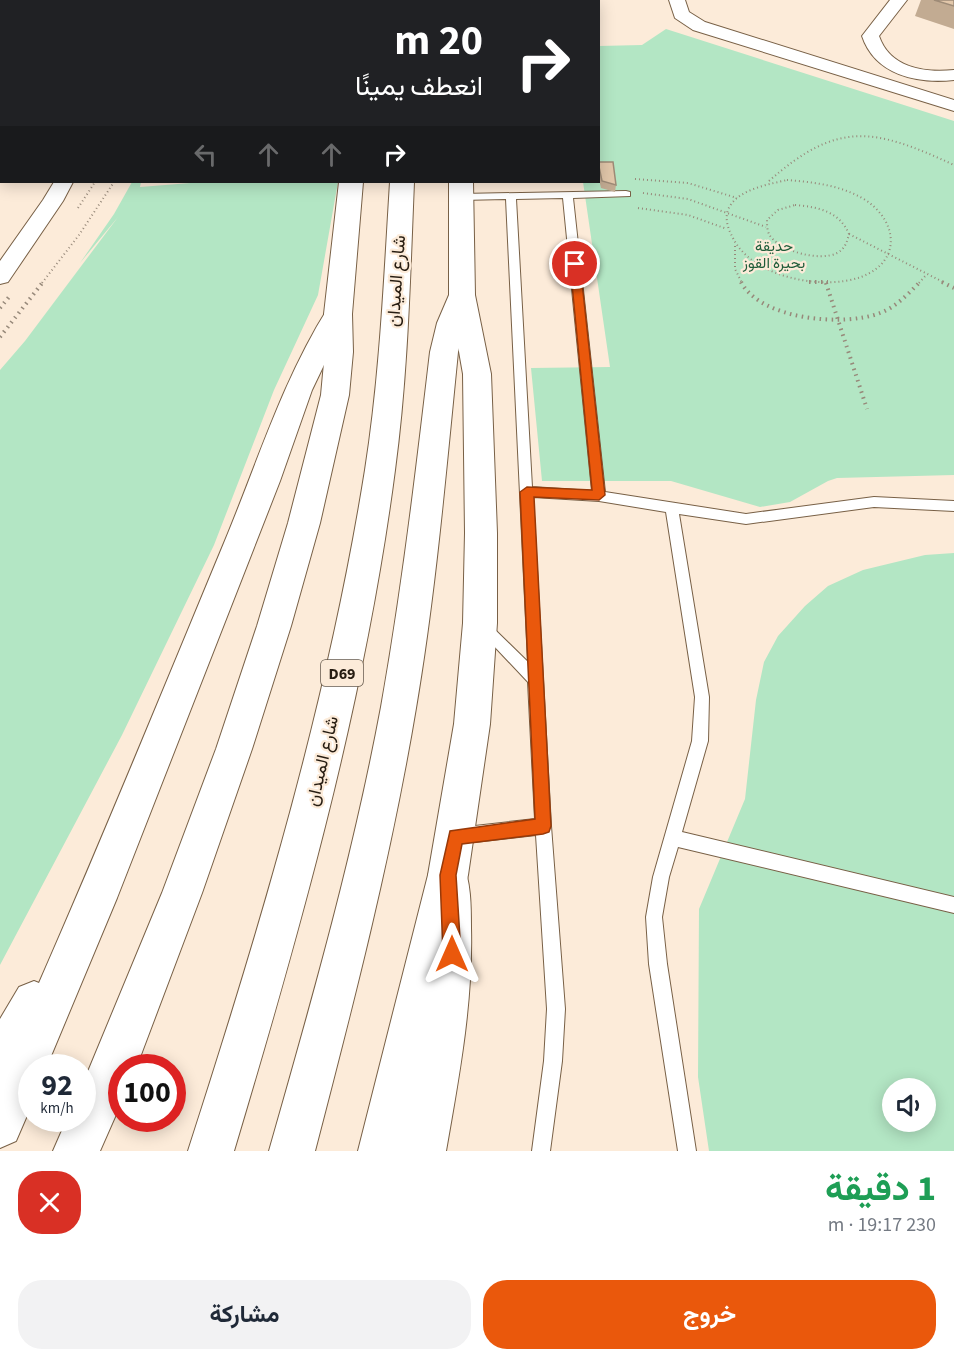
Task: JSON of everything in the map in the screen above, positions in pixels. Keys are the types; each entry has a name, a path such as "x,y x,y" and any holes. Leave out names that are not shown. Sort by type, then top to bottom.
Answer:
{"main road":[{"path":"76,1151 116,1063 182,893 274,626 326,438 336,384 339,352 338,314 351,183"},
{"name":"شارع الميدان","path":"211,1151 283,914 317,787 366,553 380,469 388,395 402,183"},
{"path":"381,1151 452,856 472,723 480,623 481,533 477,374 462,295 461,189"},
{"path":"292,1151 354,912 384,776 409,645 423,547 444,352 462,295"},
{"path":"0,1125 97,898 265,481 298,390 320,343 338,314"},
{"path":"423,1151 449,1004 452,970 452,856"},
{"path":"0,1061 97,898"}],"street":[{"path":"676,0 678,9 687,19 699,26 954,106"},
{"path":"685,0 694,17 723,34"},
{"path":"899,0 870,36 872,48 882,59 900,69 925,75 954,75"},
{"path":"886,84 900,69"},
{"path":"0,277 53,201 62,183"}],"lane":[{"path":"461,189 511,196 626,194"},
{"path":"568,195 599,495"},
{"path":"511,196 543,826 556,1009 553,1061 541,1151"},
{"path":"527,492 599,495 746,519 874,502 954,506"},
{"path":"672,508 702,697 700,741 661,877 654,917 658,964 687,1151"},
{"path":"480,623 537,681"},
{"path":"452,856 543,826"},
{"path":"672,838 954,905"}],"path":[{"path":"767,182 814,147 831,140 852,137 877,138 898,143 954,165"},
{"path":"631,180 663,179 688,183 737,198"},
{"path":"797,180 829,184 866,201 880,213 889,226 892,240 890,253 877,269 867,275 841,282 826,283 807,282 772,272 751,260 735,245 727,229 727,213 737,198 750,188 767,182 797,180"},
{"path":"0,337 80,235 113,183"},
{"path":"626,194 667,195 708,205 766,226"},
{"path":"806,206 835,215 842,221 849,234 848,241 839,251 820,256 798,255 779,246 768,233 766,226 767,220 778,210 786,207 806,206"},
{"path":"637,208 688,215 727,229"},
{"path":"849,234 890,253 954,288"},
{"path":"735,245 732,257 733,267 744,286 766,304 799,317 838,322 877,315 893,307 927,274"},
{"path":"826,283 867,409"},
{"path":"949,284 954,283"}],"green space":[{"name":"حديقة بحيرة القوز","path":"666,29 954,121 954,475 837,478 790,502 760,507 671,481 542,481 531,368 610,367 583,183 600,183 600,46 642,45"},
{"path":"131,183 141,183 140,187 190,183 338,183 318,295 274,390 214,545 122,735 0,965 0,370 25,341 118,217 80,263 114,214"},
{"path":"954,553 954,1151 709,1151 698,1077 699,909 745,799 756,700 764,662 778,636 805,606 828,586 863,570 925,555"}],"building":[{"path":"934,0 954,0 954,6"},
{"path":"600,162 613,162 616,185 602,181"}],"route":[{"path":"452,954 448,875 455,837 543,826 527,492 599,495 575,264"}]}
